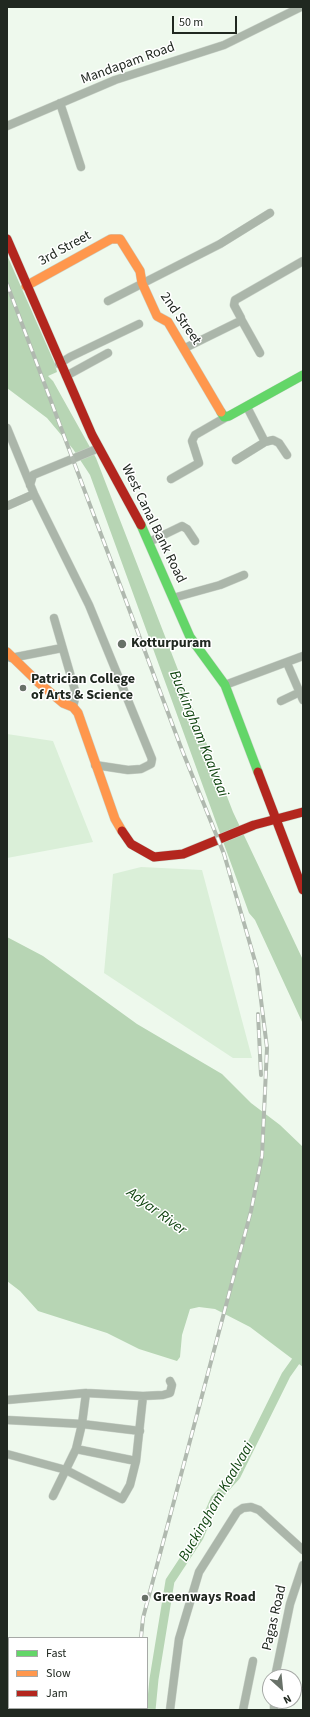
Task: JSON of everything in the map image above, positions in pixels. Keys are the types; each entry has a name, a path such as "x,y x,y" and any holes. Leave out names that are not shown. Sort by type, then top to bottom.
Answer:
{"street":[{"name":"Mandapam Road","path":"7,126 115,80 224,45 301,7"},
{"path":"60,103 81,167"},
{"path":"108,301 220,244 270,213"},
{"name":"2nd Street","path":"117,238 123,240 140,271 142,283 157,316 168,322 227,416"},
{"name":"3rd Street","path":"26,286 111,239 117,238"},
{"name":"West Canal Bank Road","path":"7,239 96,449 136,514 190,636 225,685 300,876 303,890"},
{"path":"260,352 241,320 234,305 235,300 303,261"},
{"path":"185,348 238,323 241,320"},
{"path":"59,364 70,357 139,324"},
{"path":"66,376 108,353"},
{"path":"171,479 199,463 200,460 194,450 192,441 195,435 303,375"},
{"path":"247,407 265,442"},
{"path":"7,428 34,494 89,605 152,759 151,764 141,769 128,770 96,765"},
{"path":"236,460 265,442 273,440 279,443 287,455"},
{"path":"30,485 31,477 37,473 96,449"},
{"path":"7,506 34,494"},
{"path":"149,542 182,526 185,527 195,541"},
{"path":"173,598 220,585 244,575"},
{"path":"54,618 76,694 73,707"},
{"path":"9,655 62,648"},
{"path":"9,655 63,703 73,707 80,716 115,819 131,844 154,857 183,854 206,846 254,825 303,812"},
{"path":"225,685 303,656"},
{"path":"281,701 301,696 287,663"},
{"path":"7,1400 86,1393 143,1396 167,1395 171,1390 170,1381"},
{"path":"53,1496 76,1449 82,1424 86,1393"},
{"path":"7,1454 66,1470 122,1499 130,1485 136,1461 143,1396"},
{"path":"7,1420 82,1424 140,1431"},
{"path":"76,1449 136,1461"},
{"path":"170,1710 179,1638 198,1572 237,1512 243,1508 251,1507 259,1510 303,1550"},
{"name":"Pagas Road","path":"277,1669 290,1604 303,1565"},
{"path":"243,1710 253,1662"}],"shaded area":[{"path":"7,734 53,741 93,842 7,858"},
{"path":"141,867 202,870 252,1058 233,1058 104,973 113,874"}],"water":[{"path":"7,255 55,364 57,372 48,376 53,381 96,458 233,812 303,960 303,1024 255,920 249,913 90,475 73,449 47,418 7,388"},
{"name":"Adyar River","path":"7,937 43,956 137,1024 222,1074 251,1103 280,1125 303,1147 303,1367 250,1327 215,1309 199,1307 190,1309 182,1335 180,1357 177,1361 139,1349 107,1333 38,1311 20,1291 7,1281"}],"waterway":[{"name":"Buckingham Kaalvaai","path":"151,1710 154,1679 170,1581 199,1537 215,1499 236,1476 286,1375 303,1351"}],"railway":[{"path":"7,284 182,750 224,854 257,968 267,1048 262,1156 251,1211 143,1618 141,1637"},
{"path":"258,1014 261,1075"}],"traffic: fast":[{"path":"221,412 224,417 229,416 303,375"},
{"path":"141,525 190,637 225,685 258,772"}],"traffic: slow":[{"path":"26,286 111,239 120,239 140,271 142,283 157,316 168,322 221,412"},
{"path":"7,652 39,683 63,703 73,707 78,713 115,819 122,831"}],"traffic: jam":[{"path":"7,239 92,435 141,525"},
{"path":"258,772 303,890"},
{"path":"122,831 131,844 154,857 183,854 254,825 303,812"}],"place":[{"name":"Kotturpuram","path":"122,644"},
{"name":"Patrician College of Arts & Science","path":"23,688"},
{"name":"Greenways Road","path":"145,1598"}]}
